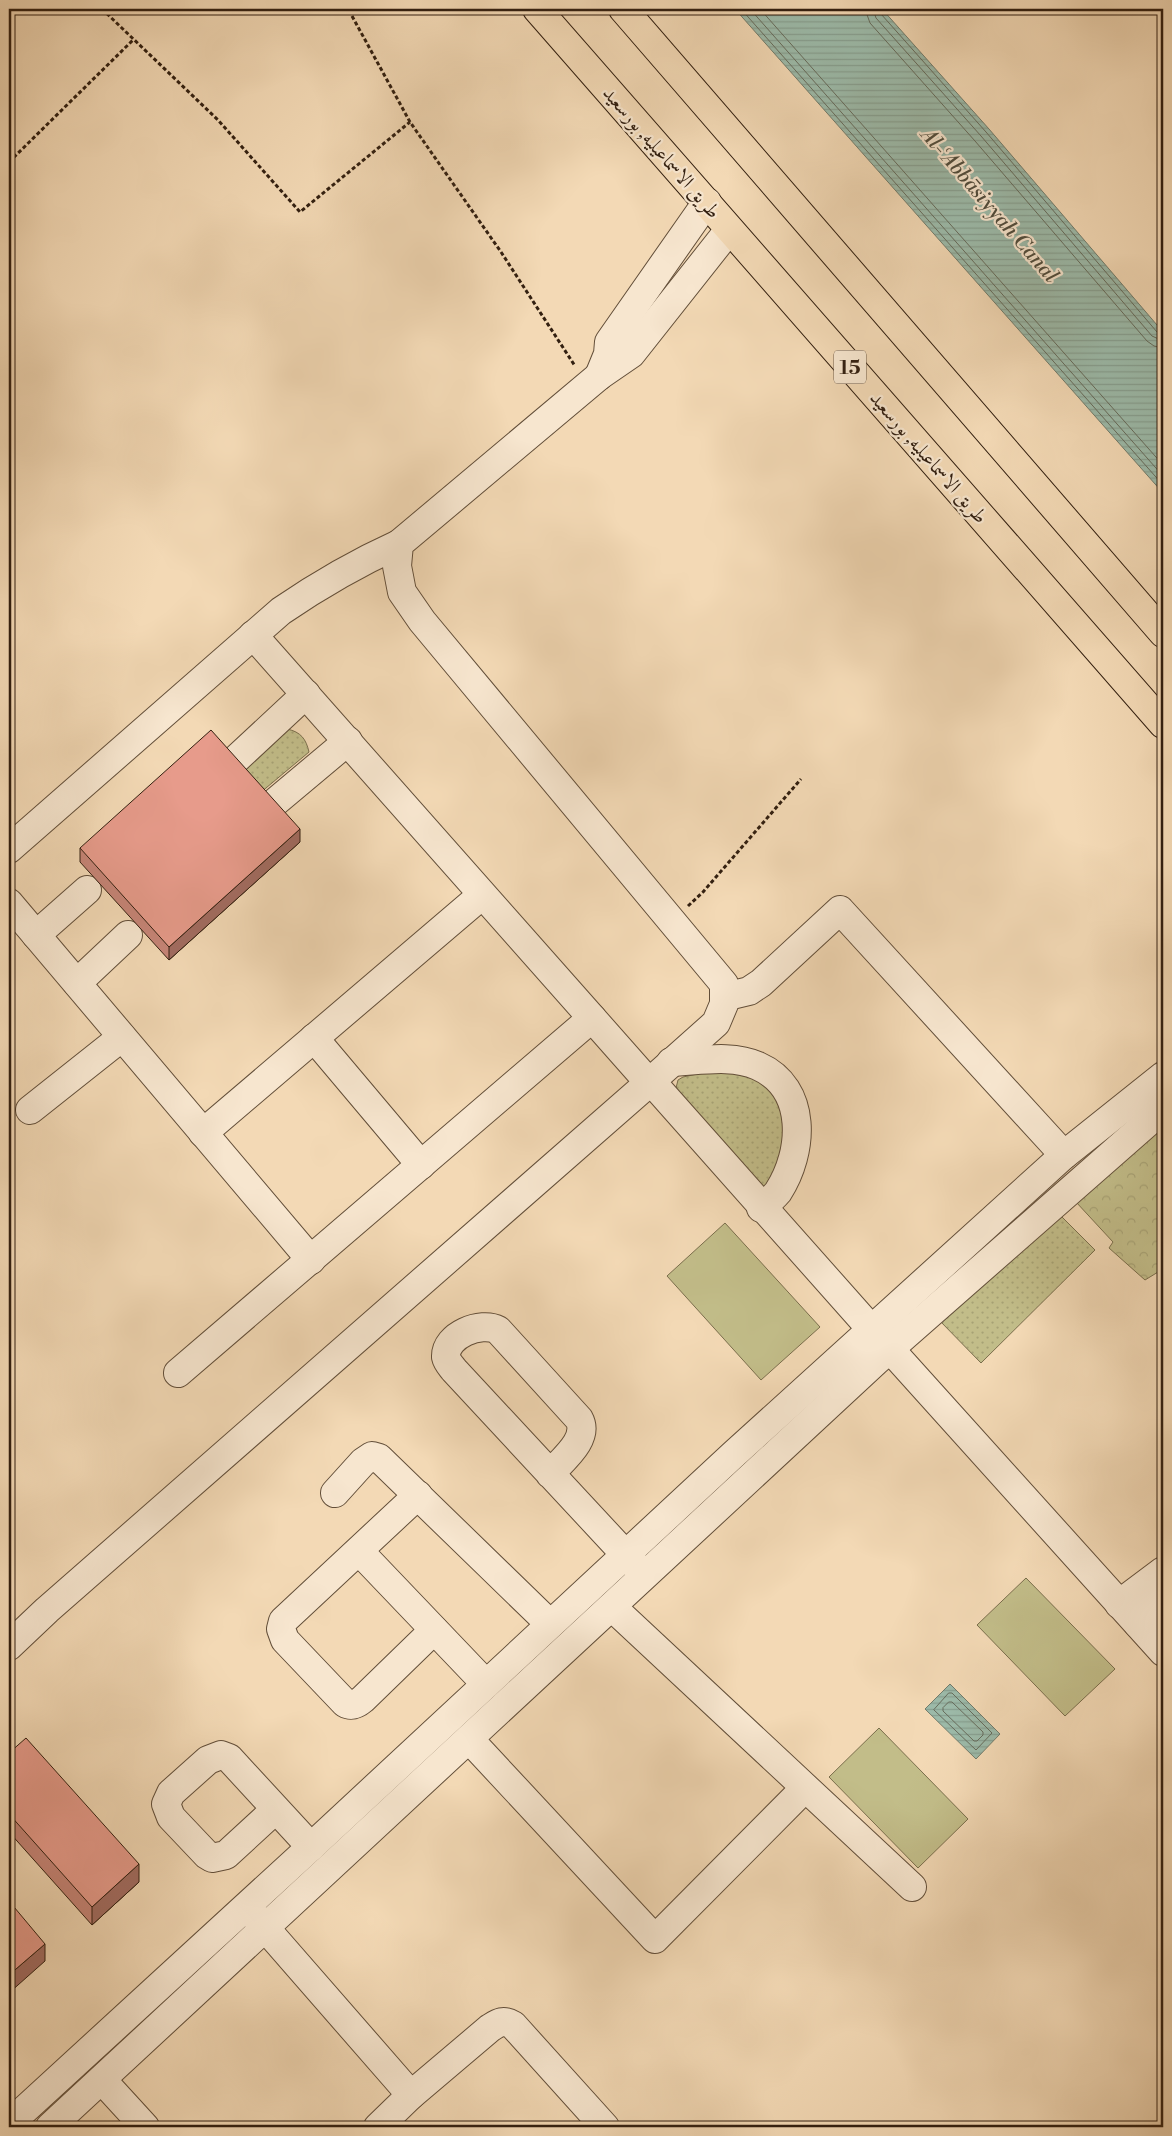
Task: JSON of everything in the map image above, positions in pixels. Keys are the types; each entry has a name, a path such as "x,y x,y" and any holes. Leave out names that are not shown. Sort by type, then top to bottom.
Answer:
{"highway":[{"name":"طريق الاسماعيليه, بورسعيد","path":"537,9 1163,724"},
{"path":"623,9 1163,633"}],"street":[{"path":"599,376 608,354 609,342 707,202"},
{"path":"9,849 281,611 362,560 399,544 599,376 632,354 730,230"},
{"path":"9,1646 54,1604 716,1023 724,1004 724,984 422,621 402,592 397,566 399,544"},
{"path":"253,634 645,1078 651,1081 761,1208 1163,1652"},
{"path":"234,761 306,694"},
{"path":"274,803 348,742"},
{"path":"36,935 87,890"},
{"path":"203,1133 482,894"},
{"path":"9,903 311,1260"},
{"path":"724,997 749,991 761,983 840,910 1064,1155"},
{"path":"77,983 128,935"},
{"path":"178,1373 592,1018"},
{"path":"30,1110 122,1037"},
{"path":"314,1038 422,1165"},
{"path":"671,1062 727,1059 742,1061 757,1065 768,1071 776,1077 784,1088 795,1111 798,1125 797,1143 792,1162 777,1193 761,1208"},
{"path":"50,2127 266,1929 753,1474 881,1339 1064,1155 1128,1103 1159,1095"},
{"path":"12,2122 311,1848 734,1454 881,1339 1159,1095"},
{"path":"550,1474 580,1440 583,1429 579,1420 498,1330 480,1326 467,1331 456,1339 448,1349 446,1359 550,1474 645,1576"},
{"path":"734,1454 753,1474"},
{"path":"335,1493 363,1462 376,1456 550,1624"},
{"path":"418,1495 283,1621 281,1625 285,1640 345,1703 354,1705 363,1699 434,1630"},
{"path":"359,1551 486,1684"},
{"path":"1119,1604 1163,1571"},
{"path":"1138,1624 1163,1604"},
{"path":"612,1607 912,1887"},
{"path":"469,1739 655,1938 805,1788"},
{"path":"276,1809 311,1848"},
{"path":"247,1906 411,2095"},
{"path":"378,2127 411,2095 490,2028 503,2021 513,2025 605,2127"},
{"path":"102,2080 145,2127"}],"path":[{"path":"102,9 218,120 300,212 410,122"},
{"path":"352,16 410,122 502,252 574,364 578,378 575,396"},
{"path":"9,162 134,40"},
{"path":"673,921 703,892 801,778"}],"green space":[{"path":"287,729 296,732 302,737 309,752 260,793 240,771"},
{"path":"726,1068 760,1076 785,1106 785,1152 764,1189 676,1088 678,1080 683,1077"},
{"path":"1163,1125 1163,1269 1145,1280 1109,1248 1113,1242 1076,1202"},
{"path":"1060,1215 1095,1250 981,1363 939,1320"},
{"path":"725,1223 820,1327 761,1380 667,1276"},
{"path":"1026,1578 1115,1669 1065,1716 977,1625"},
{"path":"879,1728 968,1819 918,1868 829,1777"}],"water":[{"name":"Al-ʿAbbāsiyyah Canal","path":"735,9 882,9 989,129 1163,332 1163,493"},
{"path":"950,1684 1000,1734 976,1759 925,1709"}],"building":[{"path":"211,730 300,829 169,947 80,848"},
{"path":"26,1738 139,1864 92,1907 9,1814 9,1753"},
{"path":"9,1901 45,1944 9,1975"}]}
